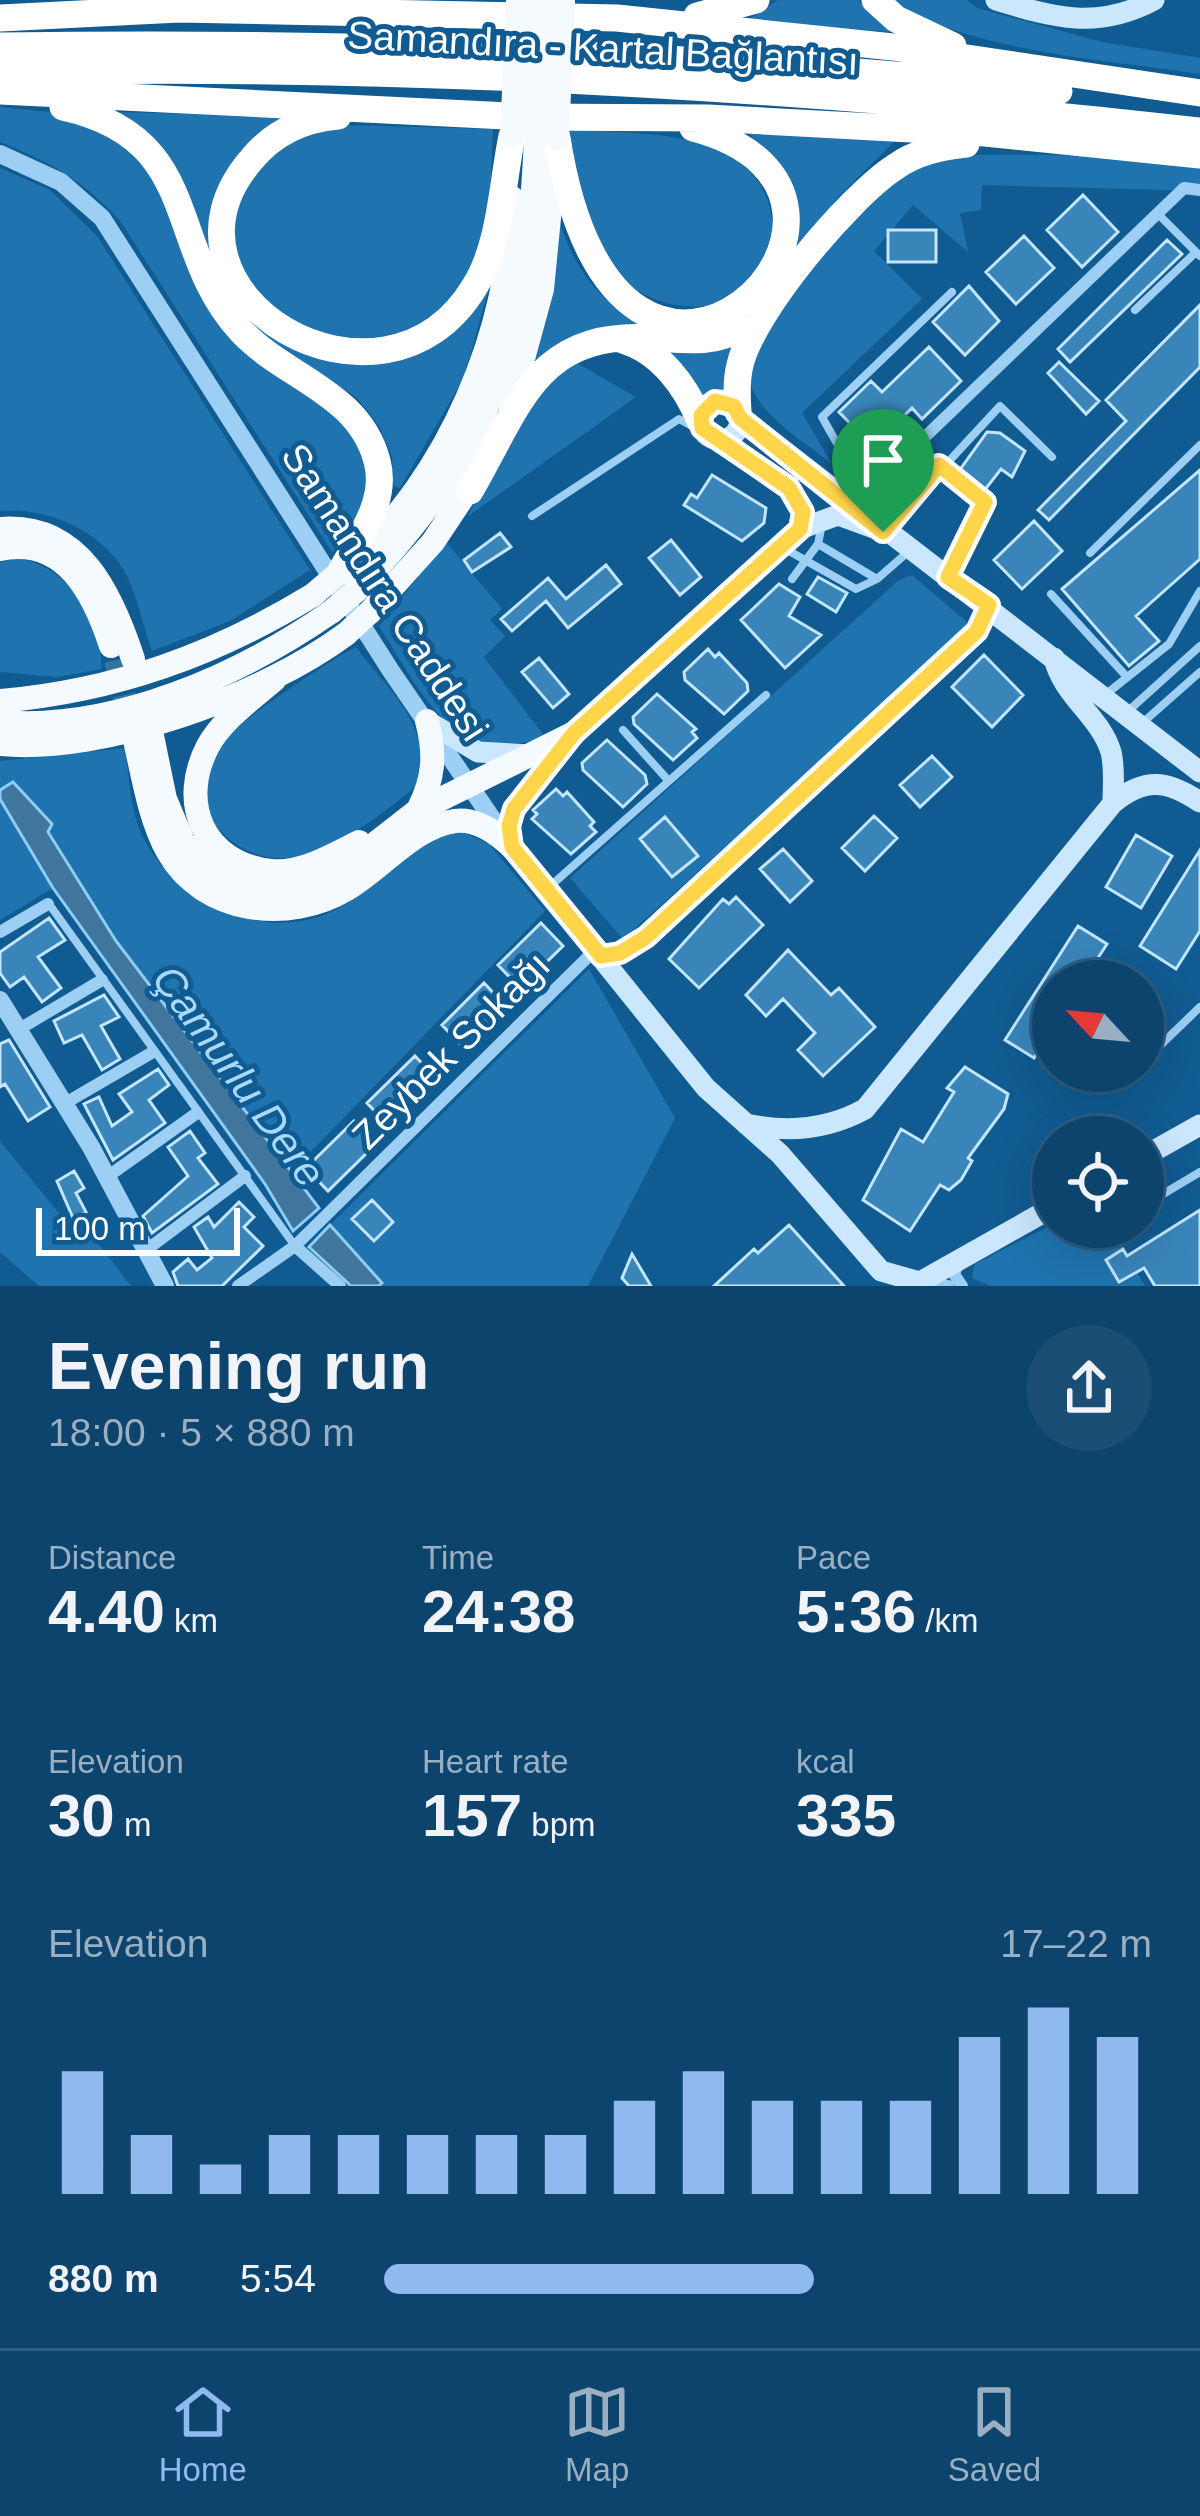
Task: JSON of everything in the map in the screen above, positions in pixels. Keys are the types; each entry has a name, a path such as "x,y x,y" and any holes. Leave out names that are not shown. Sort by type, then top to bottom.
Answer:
{"highway":[{"path":"34,15 101,0"},
{"path":"372,0 440,14"},
{"path":"470,491 517,390 535,330 535,137 518,0"},
{"path":"356,591 444,487 497,391 524,289 541,0"},
{"path":"413,109 326,117 289,127 237,175 229,194 224,250 243,295 287,334 308,344 375,353 408,344 457,311 489,254 535,137 563,0"},
{"path":"0,18 179,9 715,16 756,0"},
{"path":"875,0 896,19 950,45 1074,75"},
{"path":"617,17 893,47 1200,93"},
{"name":"Samandıra - Kartal Bağlantısı","path":"0,46 143,44 656,62 1016,86 1200,106"},
{"name":"Samandıra - Kartal Bağlantısı","path":"0,72 476,76 918,104 1200,131"},
{"path":"0,93 675,123 724,137 761,165 778,187 785,210 782,249 760,289 718,320 671,319 637,308 605,280 585,248 566,195 535,137"},
{"path":"0,93 88,112 127,130 161,165 214,295 242,332 360,422 378,463 379,500 346,634 274,680 210,742 196,774 193,803 203,832 228,857 274,872 315,864 389,830"},
{"path":"611,118 708,118 1200,155"},
{"path":"739,415 740,363 770,309 852,198 899,164 936,148 1048,142"},
{"path":"0,701 54,696 185,662 356,591 470,491 537,375 569,348 607,335 707,340 734,332 770,309"},
{"path":"607,335 651,352 670,370 706,430"},
{"path":"0,529 48,534 76,552 116,607 124,660 99,610 65,563 42,550 17,545 0,549"},
{"path":"0,722 81,717 205,682 268,652 322,603"},
{"path":"0,744 141,727 274,680"},
{"path":"0,684 54,696"},
{"path":"417,811 431,784 434,756 427,721"},
{"path":"512,847 486,827 460,820 434,826 345,890 314,904 265,911 230,903 189,878 168,852 143,734 183,842 212,871 273,892 309,886 335,875 417,811 574,733"}],"main road":[{"path":"997,0 1066,18 1115,20 1154,0"},
{"path":"809,536 803,512 789,488 706,430 704,409 715,401 728,402 881,531 989,605 1200,772"},
{"path":"706,430 734,435 739,415"},
{"path":"512,847 509,826 514,809 574,733 781,547 809,536 823,518 853,518 881,531"},
{"path":"1053,655 1067,689 1102,733 1112,755 1113,802"},
{"path":"427,721 478,752 536,755"},
{"path":"745,1124 824,1126 865,1109 1113,802 1141,784 1180,788 1200,802"},
{"name":"Samandıra Caddesi","path":"512,847 706,1088 794,1168 881,1271 920,1282"},
{"path":"1164,1145 1200,1125"},
{"path":"920,1282 1032,1219"}],"street":[{"name":"Samandıra Caddesi","path":"0,154 61,182 102,218 512,847"},
{"path":"871,495 877,483 1157,213 1184,188 1200,190"},
{"name":"Zeybek Sokağı","path":"238,1286 295,1246 598,952 620,953 646,937 977,631 989,605"},
{"path":"0,932 48,904"},
{"path":"16,1030 102,980"},
{"path":"0,1000 107,1177 165,1286"},
{"path":"62,1105 153,1052"},
{"path":"107,1177 197,1113"},
{"path":"145,1251 245,1176"},
{"path":"295,1246 340,1286"},
{"path":"960,1259 954,1274 962,1286"},
{"path":"920,1282 947,1286"}],"lane":[{"path":"1135,310 1198,254 1157,213"},
{"path":"881,531 871,495 822,417 952,292"},
{"path":"881,531 1000,406 1052,457"},
{"path":"532,515 679,419 706,430"},
{"path":"1090,553 1198,452"},
{"path":"939,465 985,502 948,577"},
{"path":"792,579 806,560 809,536 877,579"},
{"path":"781,547 856,589 877,579 909,551"},
{"path":"1104,696 1168,644 1200,591"},
{"path":"1051,594 1127,677"},
{"path":"1168,644 1184,661"},
{"path":"1132,720 1200,646"},
{"path":"1132,720 1200,672"},
{"path":"547,889 766,694"},
{"path":"623,730 667,779"},
{"path":"48,904 54,905 102,980 295,1246"},
{"path":"1164,1042 1200,1007"},
{"path":"1164,1193 1200,1172"}],"shaded area":[{"path":"778,0 858,0 890,32 748,20"},
{"path":"884,0 967,0 977,8 1102,42 1200,58 1200,74 998,42 921,18"},
{"path":"0,107 80,115 145,160 208,308 353,431 367,464 364,501 353,530 332,552 121,222 66,174 0,142"},
{"path":"112,112 285,116 240,151 229,287 346,361 488,291 464,378 400,488 393,485 392,457 379,426 357,398 245,322"},
{"path":"340,125 493,129 488,215 470,277 440,311 373,344 327,338 291,321 262,297 243,268 233,235 237,201 253,168 291,136"},
{"path":"569,129 681,138 733,157 755,178 769,205 772,241 763,270 745,291 719,303 690,306 659,301 629,285 603,260 594,242 572,169"},
{"path":"750,134 897,139 838,197 777,287 790,258 761,153"},
{"path":"960,156 1123,156 1200,162 1200,191 982,185 981,210 960,213 968,252 913,205 874,251 922,299 802,413 832,464 778,422 756,396 748,365 804,274 851,211 906,167"},
{"path":"0,168 50,190 97,236 310,570 230,621 152,651 128,578 106,548 56,518 0,511"},
{"path":"559,221 575,259 596,289 623,313 659,333 592,333 564,344 533,365"},
{"path":"740,344 725,391 694,401 658,350"},
{"path":"568,358 636,397 467,517 530,407"},
{"path":"446,542 502,609 490,620 505,636 484,657 545,737 513,744 486,742 463,733 426,699 379,626"},
{"path":"18,558 53,572 79,598 95,631 102,669 58,677 0,672 0,562"},
{"path":"912,575 967,622 965,632 623,939 570,878 899,580"},
{"path":"356,647 414,726 421,762 419,783 364,826 301,856 256,854 236,844 220,831 203,794 205,772 215,750 259,710"},
{"path":"125,748 137,821 154,856 174,878 222,910 279,923 308,920 351,901 426,845 460,831 489,844 545,911 291,1172 116,941 14,783 0,790 0,761"},
{"path":"13,782 52,824 48,832 116,941 319,1208 293,1231 265,1184 53,888 0,799 0,790"},
{"path":"0,799 53,888 0,920"},
{"path":"589,969 675,1118 588,1286 379,1286 381,1282 330,1225"},
{"path":"0,1141 63,1218 80,1220 131,1286 39,1286 0,1252"},
{"path":"330,1225 382,1283 379,1286 351,1286 309,1247"},
{"path":"1032,1235 1032,1248 1123,1248 1145,1286 991,1286 972,1278 975,1264"}],"building":[{"path":"1083,195 1118,232 1082,267 1047,230"},
{"path":"888,230 936,230 936,262 888,262"},
{"path":"1024,236 1054,268 1016,304 986,272"},
{"path":"1167,240 1182,254 1070,362 1058,349"},
{"path":"969,286 999,321 965,355 933,322"},
{"path":"1200,305 1200,367 1049,520 1038,510 1126,421 1106,400"},
{"path":"929,347 961,381 922,419 912,408 873,447 839,412 871,381 882,392"},
{"path":"1059,362 1099,401 1086,414 1048,373"},
{"path":"987,432 1000,433 1025,451 1012,477 1001,469 984,491 959,471"},
{"path":"1200,470 1200,559 1136,616 1159,641 1129,666 1062,589"},
{"path":"712,475 766,508 764,523 742,541 684,505 691,494 697,498"},
{"path":"1034,521 1062,551 1022,589 994,560"},
{"path":"500,533 511,547 472,572 464,560"},
{"path":"671,540 701,577 680,595 649,558"},
{"path":"606,565 621,584 568,628 546,601 512,631 501,619 548,578 566,599"},
{"path":"818,577 847,593 836,612 807,594"},
{"path":"779,584 800,597 789,616 821,635 785,668 741,620"},
{"path":"708,649 715,657 719,653 747,683 748,691 724,714 685,680 684,672"},
{"path":"984,655 1023,695 992,727 952,687"},
{"path":"539,658 569,694 553,708 522,672"},
{"path":"657,694 696,729 692,732 697,738 673,760 634,724 633,717"},
{"path":"607,740 645,775 647,784 623,807 583,770 582,763"},
{"path":"932,756 952,777 920,807 900,785"},
{"path":"556,789 563,796 567,792 594,822 590,826 596,832 571,854 532,819 537,814 533,810"},
{"path":"874,816 897,838 865,871 842,848"},
{"path":"665,817 698,856 672,877 640,839"},
{"path":"1136,835 1172,856 1141,908 1106,887"},
{"path":"783,849 812,881 790,902 760,869"},
{"path":"1200,850 1200,931 1176,969 1140,946"},
{"path":"736,897 763,925 699,988 669,959 723,899 729,904"},
{"path":"49,918 65,940 38,957 61,988 42,1002 24,977 10,987 0,973 0,952"},
{"path":"541,923 563,946 520,988 498,965"},
{"path":"1078,926 1107,944 1097,960 1056,960"},
{"path":"788,950 831,995 839,988 875,1027 823,1076 798,1050 815,1033 783,999 766,1016 746,995"},
{"path":"484,983 506,1006 464,1048 442,1025"},
{"path":"104,995 119,1017 101,1026 120,1059 102,1070 82,1035 64,1043 54,1021"},
{"path":"1032,998 1032,1057 1005,1040"},
{"path":"9,1040 50,1107 28,1121 5,1084 0,1087 0,1044"},
{"path":"415,1056 437,1079 389,1126 367,1103"},
{"path":"965,1067 1008,1094 1004,1109 968,1158 972,1161 961,1180 949,1190 940,1185 910,1231 863,1200 901,1129 923,1142 954,1092 947,1088"},
{"path":"158,1069 169,1085 149,1100 165,1123 113,1160 84,1104 99,1097 112,1126 132,1112 119,1094"},
{"path":"354,1121 376,1144 328,1191 306,1168"},
{"path":"190,1131 205,1153 198,1158 218,1184 152,1233 143,1216 188,1176 168,1147"},
{"path":"74,1171 84,1188 76,1193 86,1212 73,1218 57,1181"},
{"path":"372,1200 393,1222 374,1241 352,1219"},
{"path":"239,1202 254,1217 244,1227 263,1246 222,1286 178,1286 173,1272 188,1259 197,1270 212,1258 194,1227 208,1217 214,1227"},
{"path":"1200,1210 1200,1286 1155,1286 1144,1268 1119,1282 1106,1260 1123,1249 1127,1256 1140,1248 1164,1248 1164,1233"},
{"path":"789,1225 844,1286 714,1286 754,1249 758,1253"},
{"path":"632,1254 651,1286 629,1286 622,1278"}],"tunnel":[{"path":"116,660 132,728"}],"route":[{"path":"722,400 734,406 740,418 883,532 939,465 982,498 982,514 948,577 989,605 977,631 646,937 620,953 601,956 512,847 509,826 514,809 574,733 800,529 803,512 789,488 705,433 700,421 704,409 722,400"}],"water label":[{"name":"Çamurlu Dere","path":"239,1076"}]}
